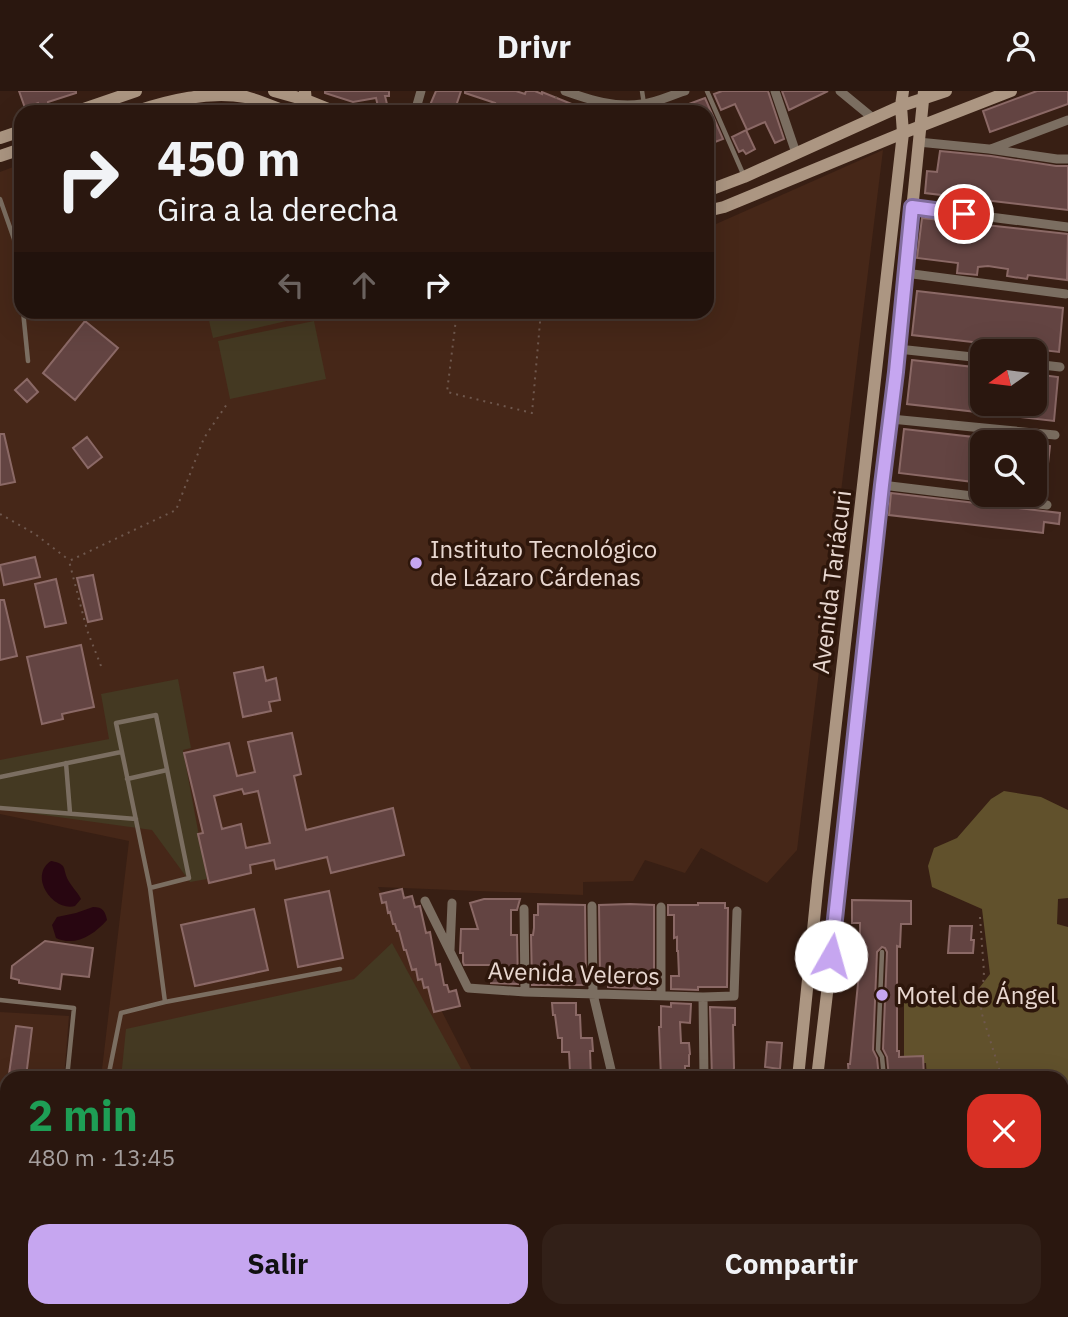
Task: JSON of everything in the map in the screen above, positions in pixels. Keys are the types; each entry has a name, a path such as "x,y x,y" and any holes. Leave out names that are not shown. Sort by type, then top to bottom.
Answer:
{"street":[{"path":"96,105 137,91"},
{"path":"274,91 288,93 306,101"},
{"path":"565,91 595,102 625,105"},
{"path":"653,105 685,91"},
{"path":"775,91 796,153"},
{"path":"840,91 874,119"},
{"name":"Avenida Tariácuri","path":"799,1071 904,132 901,106 903,91"},
{"path":"714,188 923,95 946,91"},
{"path":"714,209 1011,91"},
{"path":"156,105 174,99 215,93 244,97 267,105"},
{"name":"Avenida Tariácuri","path":"818,1071 891,419 923,95"},
{"path":"989,149 1068,120"},
{"path":"918,142 1068,159"},
{"path":"912,207 1068,227"},
{"path":"905,273 1066,294"},
{"path":"898,349 970,357"},
{"path":"1047,366 1060,367"},
{"path":"891,419 1055,435"},
{"path":"882,485 970,496"},
{"path":"818,881 840,883"},
{"name":"Avenida Veleros","path":"425,901 468,988 525,992 734,996 737,911"},
{"path":"450,952 452,903"},
{"path":"592,906 593,994 611,1071"},
{"path":"661,907 661,996"},
{"path":"524,909 525,992"},
{"path":"703,997 704,1071"}],"lane":[{"path":"714,107 744,177"},
{"path":"0,199 14,239"},
{"path":"24,319 28,361"},
{"path":"150,888 189,878 156,715 116,723 150,888 165,1002"},
{"path":"0,777 121,752"},
{"path":"66,763 70,813"},
{"path":"127,779 167,770"},
{"path":"0,807 136,819"},
{"path":"882,952 878,1050 882,1057 883,1071"},
{"path":"109,1071 121,1013 165,1002 340,969"},
{"path":"0,1000 74,1008 68,1071"}],"path":[{"path":"456,319 447,392 532,413 540,319"},
{"path":"69,561 176,510 204,438 227,404"},
{"path":"0,514 35,534 69,561 86,630 101,667"},
{"path":"981,917 984,972 981,1011 1000,1071"}],"shaded area":[{"name":"Instituto Tecnológico de Lázaro Cárdenas","path":"883,150 797,850 767,883 701,848 685,873 645,860 633,881 583,882 583,895 378,887 472,1071 102,1071 129,841 0,814 0,172 14,167 14,319 714,319 714,225"},
{"path":"209,319 295,319 213,338"},
{"path":"314,321 326,379 230,399 218,341"},
{"path":"178,679 191,748 183,750 207,879 190,882 152,830 0,809 0,760 109,739 101,694"},
{"path":"1004,791 1041,797 1068,810 1068,898 1058,899 1057,924 1068,927 1068,1071 927,1071 926,1063 904,1065 904,999 970,1000 990,974 982,909 932,887 928,866 934,848 957,838 991,799"},
{"path":"51,861 63,866 68,881 81,899 75,906 59,904 46,891 42,875"},
{"path":"93,907 103,910 107,920 96,930 77,940 56,938 52,925 57,917"},
{"path":"392,943 462,1071 122,1071 126,1029 354,979"},
{"path":"0,1012 69,1016 65,1071 0,1071"}],"building":[{"path":"19,91 76,91 48,104 24,105"},
{"path":"389,91 389,96 385,96 387,105 378,105 376,98 353,102 325,93"},
{"path":"436,91 461,91 456,105 430,105"},
{"path":"516,91 525,94 526,91 535,91 574,105 494,105 495,103 465,93"},
{"path":"722,91 768,91 784,139 775,143 765,122 747,130 735,104 721,110 714,94"},
{"path":"782,91 828,91 789,110"},
{"path":"1037,91 1068,91 1068,104 990,132 983,111"},
{"path":"705,98 708,105 686,105"},
{"path":"714,118 723,139 714,142"},
{"path":"746,130 755,149 746,154 743,150 739,152 732,137"},
{"path":"940,151 1068,166 1068,210 925,193 927,171 937,172"},
{"path":"922,218 1068,234 1067,280 1028,275 1027,279 1007,276 1008,269 988,266 978,267 977,275 957,273 958,263 917,258"},
{"path":"917,291 1063,308 1059,352 1047,351 1047,339 970,339 970,342 912,335"},
{"path":"85,321 118,348 75,400 43,373"},
{"path":"912,360 970,367 970,411 907,404"},
{"path":"1047,376 1058,377 1054,421 1019,417 1047,416"},
{"path":"27,379 38,392 27,402 15,390"},
{"path":"904,429 970,437 970,482 899,473"},
{"path":"0,434 4,434 15,482 0,485"},
{"path":"87,437 102,457 88,468 73,448"},
{"path":"1047,446 1050,446 1047,472"},
{"path":"891,493 970,502 970,507 1009,507 1060,513 1059,524 1044,522 1043,533 889,515"},
{"path":"35,557 40,577 4,585 0,565"},
{"path":"93,575 102,619 88,622 77,578"},
{"path":"56,579 66,623 45,627 35,584"},
{"path":"0,600 4,600 17,656 0,660"},
{"path":"81,645 94,707 62,714 63,719 42,724 27,657"},
{"path":"263,667 266,681 276,678 280,700 269,702 271,711 243,717 234,673"},
{"path":"292,733 301,774 294,776 306,830 393,808 404,855 331,873 327,857 276,869 274,860 250,865 251,873 209,883 198,834 203,833 184,753 229,743 237,776 255,772 248,742","holes":["242,789 244,794 258,791 270,843 246,848 241,824 222,829 214,796"]},
{"path":"402,889 404,898 412,896 415,907 420,906 426,933 430,932 436,965 440,964 444,985 447,985 449,992 456,990 460,1006 434,1012 428,987 424,988 422,979 418,980 416,969 412,970 399,931 393,924 390,912 388,913 386,902 382,903 380,894"},
{"path":"329,891 343,958 298,967 285,900"},
{"path":"484,899 520,899 517,910 511,910 511,935 517,935 518,984 491,983 491,965 464,965 463,953 460,953 461,929 478,929 470,903"},
{"path":"852,900 911,901 911,924 901,924 900,947 897,946 897,1051 899,1057 923,1056 924,1071 888,1071 883,1049 887,952 882,947 877,952 873,1050 878,1071 848,1071 862,943 860,923 852,923"},
{"path":"725,903 725,908 728,908 727,987 671,989 671,976 679,976 674,915 668,915 668,905"},
{"path":"538,904 585,905 586,985 532,985 531,935 534,915 538,915"},
{"path":"599,905 654,905 654,976 650,976 650,989 608,987 608,976 600,976"},
{"path":"254,909 268,970 195,986 181,925"},
{"path":"950,926 972,926 973,953 948,953"},
{"path":"45,941 93,948 89,977 62,974 60,989 19,983 19,980 11,978 12,966"},
{"path":"552,1003 576,1003 576,1015 580,1015 581,1038 592,1038 591,1071 570,1071 569,1052 562,1052 562,1038 558,1038"},
{"path":"671,1003 691,1004 690,1023 680,1022 681,1043 689,1043 689,1066 685,1066 685,1071 661,1071 661,1006 671,1007"},
{"path":"710,1007 735,1008 733,1071 712,1071"},
{"path":"16,1026 32,1028 27,1071 9,1071"},
{"path":"767,1042 782,1043 780,1069 765,1067"}],"place":[{"name":"Instituto Tecnológico de Lázaro Cárdenas","path":"416,563"},
{"name":"Motel de Ángel","path":"882,995"}],"route":[{"path":"831,956 912,207 964,214"}]}
